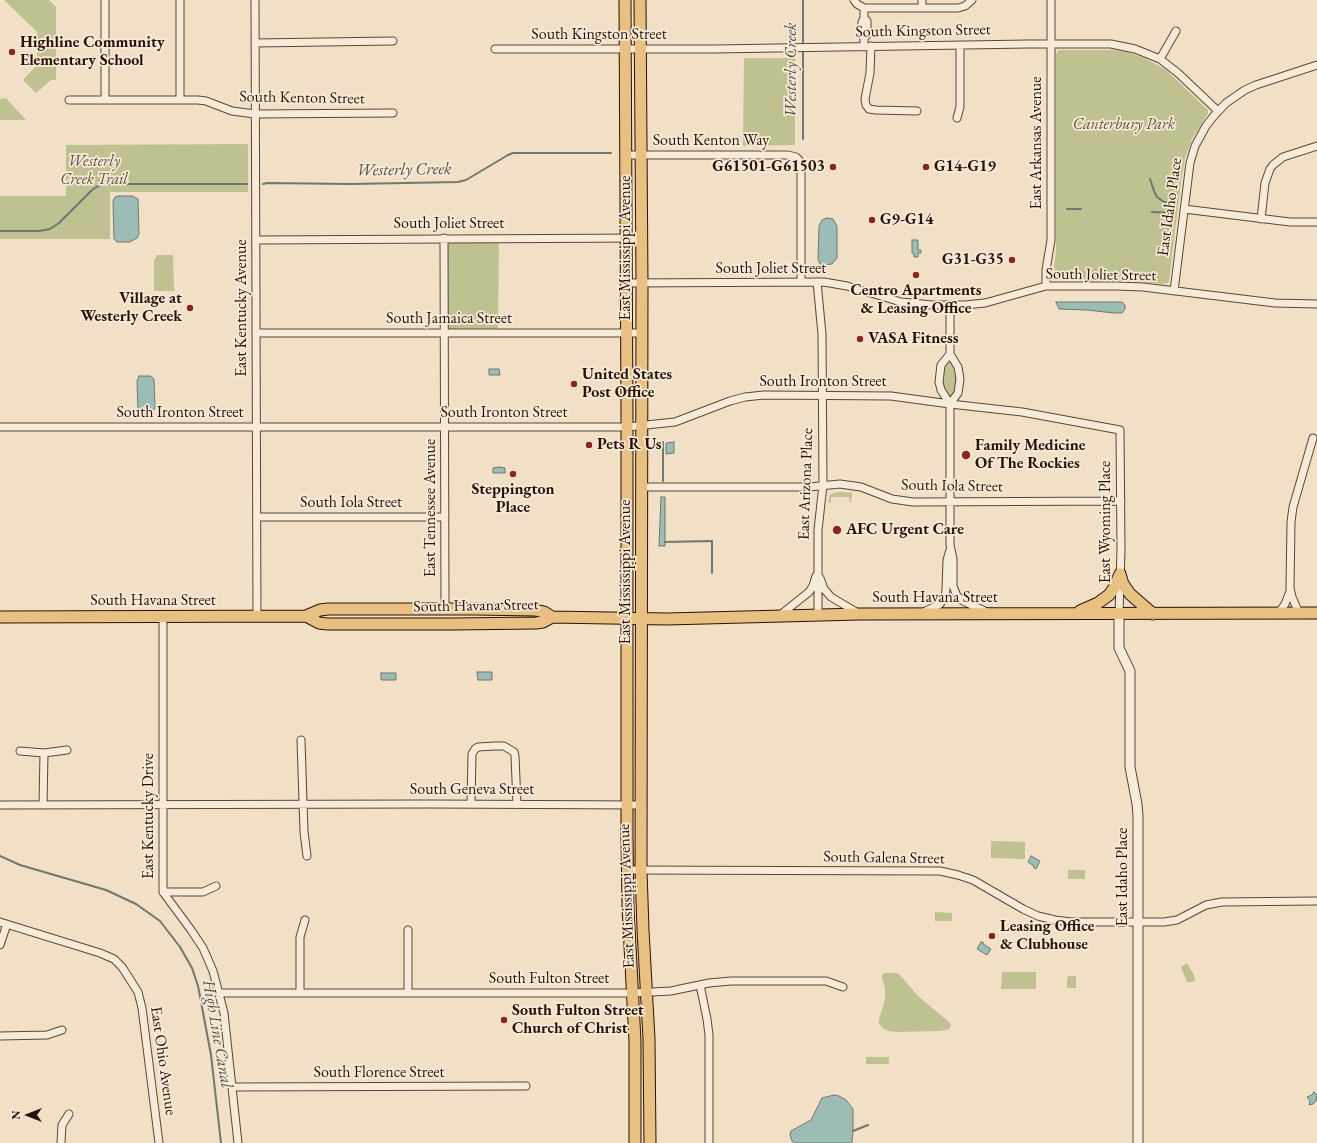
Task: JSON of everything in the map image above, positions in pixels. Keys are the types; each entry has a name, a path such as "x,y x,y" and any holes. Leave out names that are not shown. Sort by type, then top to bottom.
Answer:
{"main road":[{"name":"East Mississippi Avenue","path":"625,0 627,427 626,805 627,870 635,1057 635,1143"},
{"name":"East Mississippi Avenue","path":"640,0 642,238 641,870 650,1062 650,1143"},
{"path":"1075,614 1098,603 1109,595 1120,574"},
{"path":"1120,574 1123,584 1130,594 1153,614"},
{"path":"360,624 376,609"},
{"path":"430,624 442,616 445,609"},
{"name":"South Havana Street","path":"0,617 306,616 326,610 474,609 535,610 544,612 552,618"},
{"path":"454,624 461,616 474,609"},
{"name":"South Havana Street","path":"306,616 323,623 454,624 536,623 545,622 552,618 642,619 818,614 1317,614"}],"street":[{"path":"104,0 105,100"},
{"path":"180,0 180,100"},
{"name":"East Kentucky Avenue","path":"255,0 258,616"},
{"path":"854,0 857,4 864,8 958,8 966,6 972,0"},
{"path":"922,0 922,8"},
{"name":"East Arkansas Avenue","path":"1046,286 1046,270 1051,240 1051,0"},
{"path":"864,8 864,18 867,22 867,35 864,38 868,46 870,73 865,98 866,105 869,109 876,110 917,111"},
{"path":"1160,59 1176,31"},
{"path":"255,42 393,42"},
{"name":"South Kingston Street","path":"495,49 798,48 1051,44 1118,45 1135,49 1160,59 1178,73 1218,111"},
{"path":"957,118 960,107 960,45"},
{"path":"1218,111 1236,96 1256,85 1317,65"},
{"name":"South Kenton Street","path":"69,100 206,101 232,111 255,114 393,113"},
{"name":"East Idaho Place","path":"1174,291 1188,173 1193,152 1203,131 1218,111"},
{"path":"1261,219 1265,182 1267,173 1273,165 1283,157 1317,146"},
{"name":"South Kenton Way","path":"626,154 788,155 796,157 800,160 801,166 800,282"},
{"path":"1184,209 1290,222 1317,222"},
{"name":"East Tennessee Avenue","path":"444,238 445,609"},
{"name":"South Joliet Street","path":"256,240 642,238"},
{"name":"South Joliet Street","path":"626,283 817,282 847,286 905,302 950,305 985,303 1046,286 1130,286 1275,303 1317,304"},
{"name":"East Arizona Place","path":"817,282 822,334 823,485 823,494 818,520 818,614"},
{"path":"950,305 950,354 958,367 960,379 958,393 950,404"},
{"name":"South Jamaica Street","path":"256,333 642,333"},
{"path":"922,614 937,605 945,596 947,560 950,550 950,404 941,390 939,382 941,365 950,354"},
{"name":"South Ironton Street","path":"0,427 627,427 668,424 745,397 764,395 822,395 891,396 1022,412 1120,430"},
{"name":"East Wyoming Place","path":"1119,614 1121,502 1120,430"},
{"path":"1299,614 1290,588 1291,517 1312,438"},
{"name":"South Iola Street","path":"642,487 809,487 840,484 856,486 901,501 913,502 1121,502"},
{"name":"South Iola Street","path":"257,517 445,517"},
{"path":"950,550 953,559 953,586 955,593 963,601 989,613"},
{"path":"818,570 822,584 831,597 860,614"},
{"path":"779,616 809,592 813,586 818,570"},
{"path":"1278,614 1285,604 1290,588"},
{"name":"East Idaho Place","path":"1119,614 1119,648 1130,671 1130,767 1138,804 1138,1143"},
{"name":"East Kentucky Drive","path":"163,616 164,892 203,948 220,993 224,1013 238,1143"},
{"path":"301,740 304,832 307,856"},
{"path":"470,804 472,754 478,747 504,746 514,752 515,756 517,804"},
{"path":"20,751 44,753 68,750"},
{"path":"44,753 44,805"},
{"name":"South Geneva Street","path":"0,805 641,805"},
{"name":"South Galena Street","path":"627,870 940,871 969,878 1032,914 1049,919 1071,922 1164,922 1174,921 1206,905 1222,902 1317,901"},
{"path":"164,892 203,892 216,886"},
{"path":"300,993 300,937 305,920"},
{"path":"0,945 3,923"},
{"name":"East Ohio Avenue","path":"3,923 110,956 119,964 134,985 142,1008 159,1143"},
{"path":"408,930 408,993"},
{"name":"South Fulton Street","path":"220,993 632,993 677,990 724,981 826,981 843,986"},
{"path":"700,985 709,1035 709,1143"},
{"path":"0,1036 47,1035 62,1030"},
{"name":"South Florence Street","path":"232,1087 526,1086"},
{"path":"61,1143 62,1124 70,1114"}],"green space":[{"path":"4,0 49,0 56,7 56,80 51,80 36,93 23,80 37,65 37,32"},
{"name":"Canterbury Park","path":"1059,50 1115,50 1127,52 1144,58 1165,69 1208,110 1208,114 1192,139 1185,158 1168,283 1061,280 1055,275 1056,54"},
{"path":"744,58 795,58 795,145 743,146"},
{"path":"6,98 26,120 0,120 0,99"},
{"name":"Westerly Creek Trail","path":"248,144 248,192 110,192 110,239 0,239 0,196 66,196 66,145"},
{"path":"499,242 498,330 448,330 447,243"},
{"path":"157,255 173,255 174,291 154,291 154,261"},
{"path":"950,354 960,379 950,404 945,397 939,373"},
{"path":"840,492 852,493 850,503 849,497 831,497 831,503 828,502 830,495"},
{"path":"991,841 1025,842 1025,859 991,858"},
{"path":"1068,870 1085,870 1085,879 1068,879"},
{"path":"935,912 952,913 952,921 935,921"},
{"path":"1187,963 1194,975 1195,981 1193,982 1187,982 1181,967"},
{"path":"1002,972 1036,972 1036,989 1001,989"},
{"path":"884,973 899,974 918,996 948,1021 951,1025 950,1028 940,1031 897,1032 888,1031 883,1028 879,1024 879,1019 885,999 885,988 882,979 882,975"},
{"path":"1068,976 1076,976 1076,988 1067,988"},
{"path":"866,1057 889,1057 889,1064 866,1064"}],"water":[{"path":"133,196 138,199 139,234 137,238 130,242 117,242 114,239 113,201 115,197"},
{"path":"827,218 833,219 837,226 837,258 832,264 822,265 818,259 819,226 822,220"},
{"path":"912,240 918,240 918,250 921,250 921,253 918,253 918,257 914,257 914,254 912,253"},
{"path":"1056,302 1122,302 1125,305 1125,309 1122,313 1114,313 1059,309"},
{"path":"489,369 499,369 500,375 489,375"},
{"path":"139,376 151,376 154,379 155,408 149,416 141,415 138,411 137,381"},
{"path":"674,442 674,453 666,454 666,443"},
{"path":"493,468 505,468 505,473 493,473"},
{"path":"661,497 665,497 665,546 659,546"},
{"path":"477,672 492,672 492,680 478,680"},
{"path":"381,673 396,673 396,680 381,680"},
{"path":"1031,856 1040,861 1036,869 1028,862"},
{"path":"981,942 991,949 987,955 977,949"},
{"path":"1314,1092 1317,1095 1316,1101 1309,1105 1310,1101 1307,1097 1312,1095"},
{"path":"834,1095 846,1100 853,1109 852,1143 795,1143 792,1141 790,1135 791,1131 811,1120 822,1098"}],"waterway":[{"name":"Westerly Creek","path":"803,0 803,139"},
{"name":"Westerly Creek","path":"263,184 458,182 466,180 513,153 611,153"},
{"path":"1150,179 1157,197 1164,202 1177,202"},
{"name":"Westerly Creek","path":"0,231 39,231 50,229 59,223 92,190 104,184 247,184"},
{"path":"1067,209 1081,209"},
{"path":"1152,212 1175,213"},
{"path":"663,442 663,481"},
{"path":"665,542 712,541 712,573"},
{"name":"High Line Canal","path":"0,856 20,865 106,890 136,904 160,921 180,947 192,968 198,986 211,1055 221,1143"},
{"path":"853,1131 868,1125"}],"place":[{"name":"Highline Community Elementary School","path":"12,52"},
{"name":"G61501-G61503","path":"833,167"},
{"name":"G14-G19","path":"926,167"},
{"name":"G9-G14","path":"872,220"},
{"name":"G31-G35","path":"1012,260"},
{"name":"Centro Apartments & Leasing Office","path":"916,275"},
{"name":"Village at Westerly Creek","path":"190,308"},
{"name":"VASA Fitness","path":"860,339"},
{"name":"United States Post Office","path":"574,384"},
{"name":"Pets R Us","path":"589,445"},
{"name":"Family Medicine Of The Rockies","path":"966,455"},
{"name":"Steppington Place","path":"513,474"},
{"name":"AFC Urgent Care","path":"837,530"},
{"name":"Leasing Office & Clubhouse","path":"992,936"},
{"name":"South Fulton Street Church of Christ","path":"504,1020"}]}
